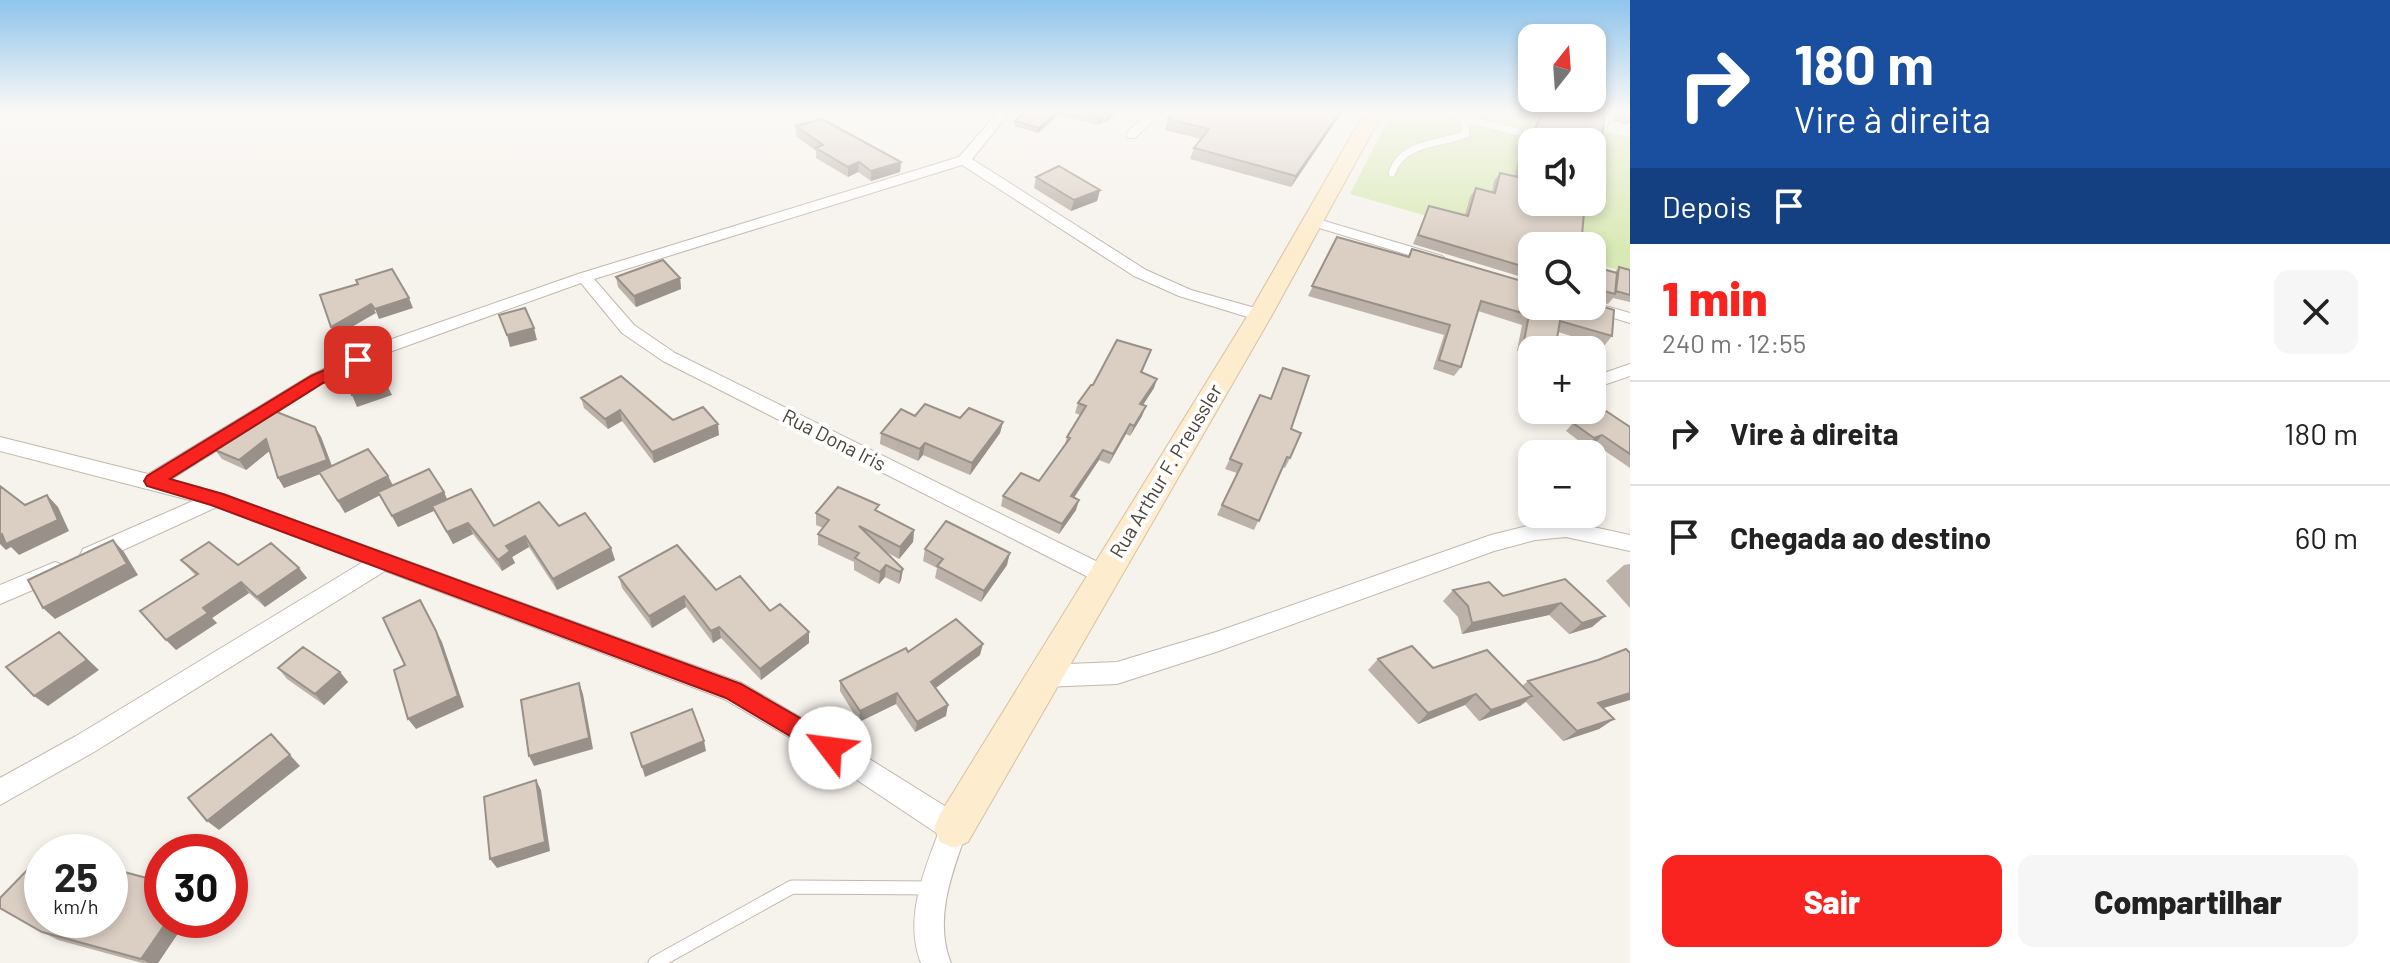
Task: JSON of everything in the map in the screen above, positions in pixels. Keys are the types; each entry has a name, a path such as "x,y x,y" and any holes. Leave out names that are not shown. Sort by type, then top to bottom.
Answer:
{"street":[{"path":"153,481 317,379 378,350 584,277 967,157"},
{"name":"Rua Arthur F. Preussler","path":"954,828 1260,315 1348,157"},
{"path":"964,160 1140,273 1185,293 1260,315"},
{"path":"1311,221 1448,263"},
{"name":"Rua Dona Iris","path":"584,277 628,329 669,357 1104,575"},
{"path":"1606,311 1630,318"},
{"path":"1606,378 1630,370"},
{"path":"0,444 216,499 733,691 830,748 954,828 932,888 931,951 936,963"},
{"path":"0,595 216,499"},
{"path":"1044,676 1117,673 1216,642 1491,543 1535,532 1566,529 1630,543"},
{"path":"0,792 98,736 383,561"}],"lane":[{"path":"1392,173 1393,164 1399,157"},
{"path":"655,963 792,887 932,888"}],"green space":[{"path":"1369,157 1518,157 1518,216 1606,216 1606,157 1630,157 1630,273 1606,267 1606,232 1518,232 1518,242 1350,194"}],"building":[{"path":"831,157 892,157 901,162 871,171 859,162 848,167"},
{"path":"1227,157 1309,157 1296,176"},
{"path":"1059,166 1100,190 1074,200 1036,177"},
{"path":"1500,173 1518,177 1518,216 1584,216 1582,232 1518,232 1518,265 1418,235 1429,206 1468,216 1476,188 1495,193"},
{"path":"1337,237 1409,257 1412,249 1518,280 1518,312 1481,301 1461,367 1439,360 1450,325 1312,286"},
{"path":"663,260 680,278 634,296 616,277"},
{"path":"1619,267 1630,270 1630,295 1616,291"},
{"path":"392,269 409,298 375,309 371,304 331,327 320,295 358,284 356,280"},
{"path":"1606,270 1617,273 1615,294 1606,292"},
{"path":"1606,307 1614,310 1612,336 1560,321 1557,336 1525,336 1528,320 1606,320"},
{"path":"525,308 534,328 507,335 499,315"},
{"path":"1117,340 1151,350 1141,372 1157,379 1140,404 1146,406 1134,426 1130,424 1113,454 1103,450 1071,496 1079,500 1062,524 1003,496 1021,473 1039,481 1070,438 1067,437 1086,406 1078,403 1093,385"},
{"path":"376,363 386,383 352,395 342,374"},
{"path":"1283,368 1309,376 1291,429 1301,433 1259,521 1222,505 1242,464 1230,459 1260,395 1271,399"},
{"path":"621,376 673,420 703,407 718,424 652,452 620,410 605,419 581,398"},
{"path":"925,404 960,418 969,408 1003,422 972,463 925,443 920,449 881,433 901,409 915,416"},
{"path":"269,409 315,427 327,460 278,478 266,439 239,460 215,450"},
{"path":"1606,411 1630,427 1630,454 1602,435 1594,438 1574,424 1606,424"},
{"path":"368,449 388,476 338,501 319,472"},
{"path":"429,469 444,492 392,516 378,492"},
{"path":"0,486 25,505 47,495 58,520 6,544 0,535"},
{"path":"838,487 879,505 875,510 914,530 900,547 859,526 903,569 900,572 886,565 880,572 855,558 859,553 818,534 829,520 816,513"},
{"path":"471,489 494,526 539,502 559,526 585,513 611,548 553,579 525,536 506,546 510,551 498,560 468,523 447,532 432,506"},
{"path":"946,521 1010,553 984,591 937,566 943,559 925,549"},
{"path":"113,540 127,564 43,608 28,580"},
{"path":"209,542 238,565 271,543 299,568 257,597 241,582 203,608 208,613 166,640 140,611 198,574 181,560"},
{"path":"677,545 716,590 740,576 770,611 780,604 809,632 760,669 719,627 711,631 684,596 649,616 619,577"},
{"path":"1565,579 1605,616 1582,623 1561,603 1472,623 1468,606 1453,590 1489,582 1503,596"},
{"path":"420,600 436,631 458,696 408,719 394,670 405,665 383,618"},
{"path":"956,619 983,644 931,682 948,705 917,722 897,693 860,711 840,681 906,648 908,652"},
{"path":"59,632 87,660 34,696 6,667"},
{"path":"1412,646 1433,668 1487,650 1532,696 1491,710 1476,694 1428,713 1378,659"},
{"path":"303,647 340,672 315,694 278,668"},
{"path":"1626,649 1630,653 1630,693 1598,703 1614,719 1577,731 1528,681 1598,660"},
{"path":"579,683 589,738 529,756 521,700"},
{"path":"692,709 704,741 642,767 631,733"},
{"path":"271,734 290,755 207,821 188,798"},
{"path":"536,780 545,842 490,859 484,797"},
{"path":"24,873 24,922 0,908 0,898"},
{"path":"128,873 144,877 144,938 156,938 141,959 64,938 128,938"}],"route":[{"path":"358,360 317,379 153,481 216,499 733,691 830,748"}]}
